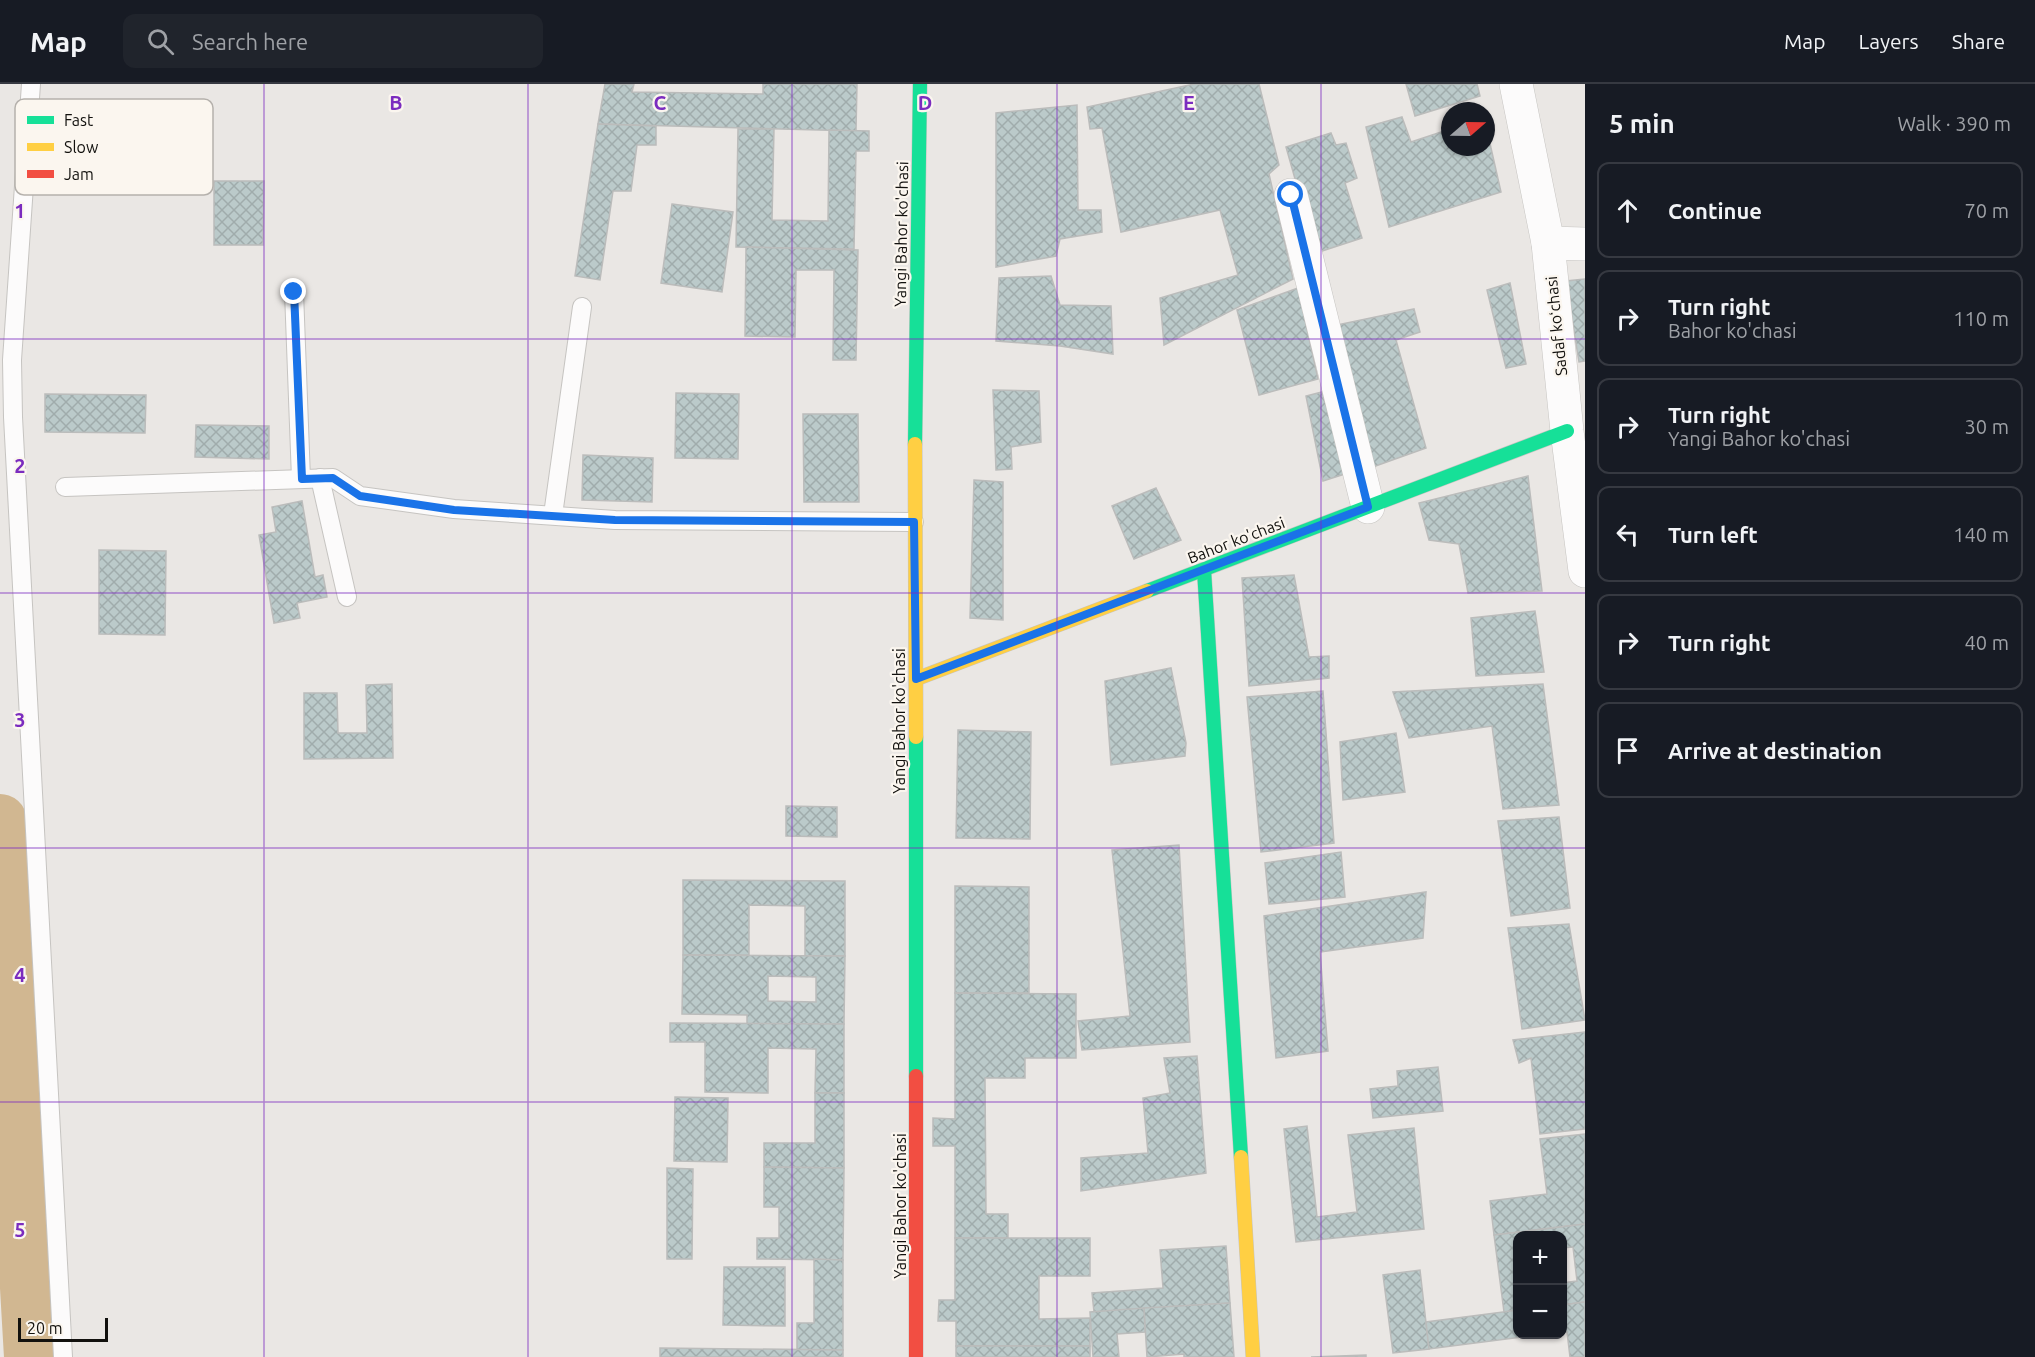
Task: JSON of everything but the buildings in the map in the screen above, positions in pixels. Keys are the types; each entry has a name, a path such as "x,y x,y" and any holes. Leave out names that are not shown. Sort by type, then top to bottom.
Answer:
{"street":[{"name":"Yangi Bahor ko'chasi","path":"916,1357 914,522 920,84"},
{"name":"Sadaf koʻchasi","path":"1516,84 1548,243 1567,431 1585,571"},
{"path":"1291,195 1368,507"},
{"path":"1548,243 1585,244"},
{"name":"Bahor ko'chasi","path":"916,679 1567,431"},
{"path":"1204,570 1254,1357"}],"lane":[{"path":"30,99 31,84"},
{"path":"23,195 12,360 12,417 63,1357"},
{"path":"294,292 302,479"},
{"path":"553,515 582,307"},
{"path":"320,478 346,597"},
{"path":"65,487 333,478 360,496 454,510 615,520 914,522"}],"waterway":[{"path":"0,821 31,1357"}],"traffic: fast":[{"path":"915,444 920,84"},
{"path":"1147,591 1567,431"},
{"path":"1204,570 1241,1157"},
{"path":"916,737 916,1076"}],"traffic: slow":[{"path":"915,444 916,737"},
{"path":"916,679 1147,591"},
{"path":"1241,1157 1253,1357"}],"traffic: jam":[{"path":"916,1076 916,1357"}],"route":[{"path":"294,292 302,479 333,478 360,496 454,510 615,520 914,522 916,679 1368,507 1291,195"}]}
